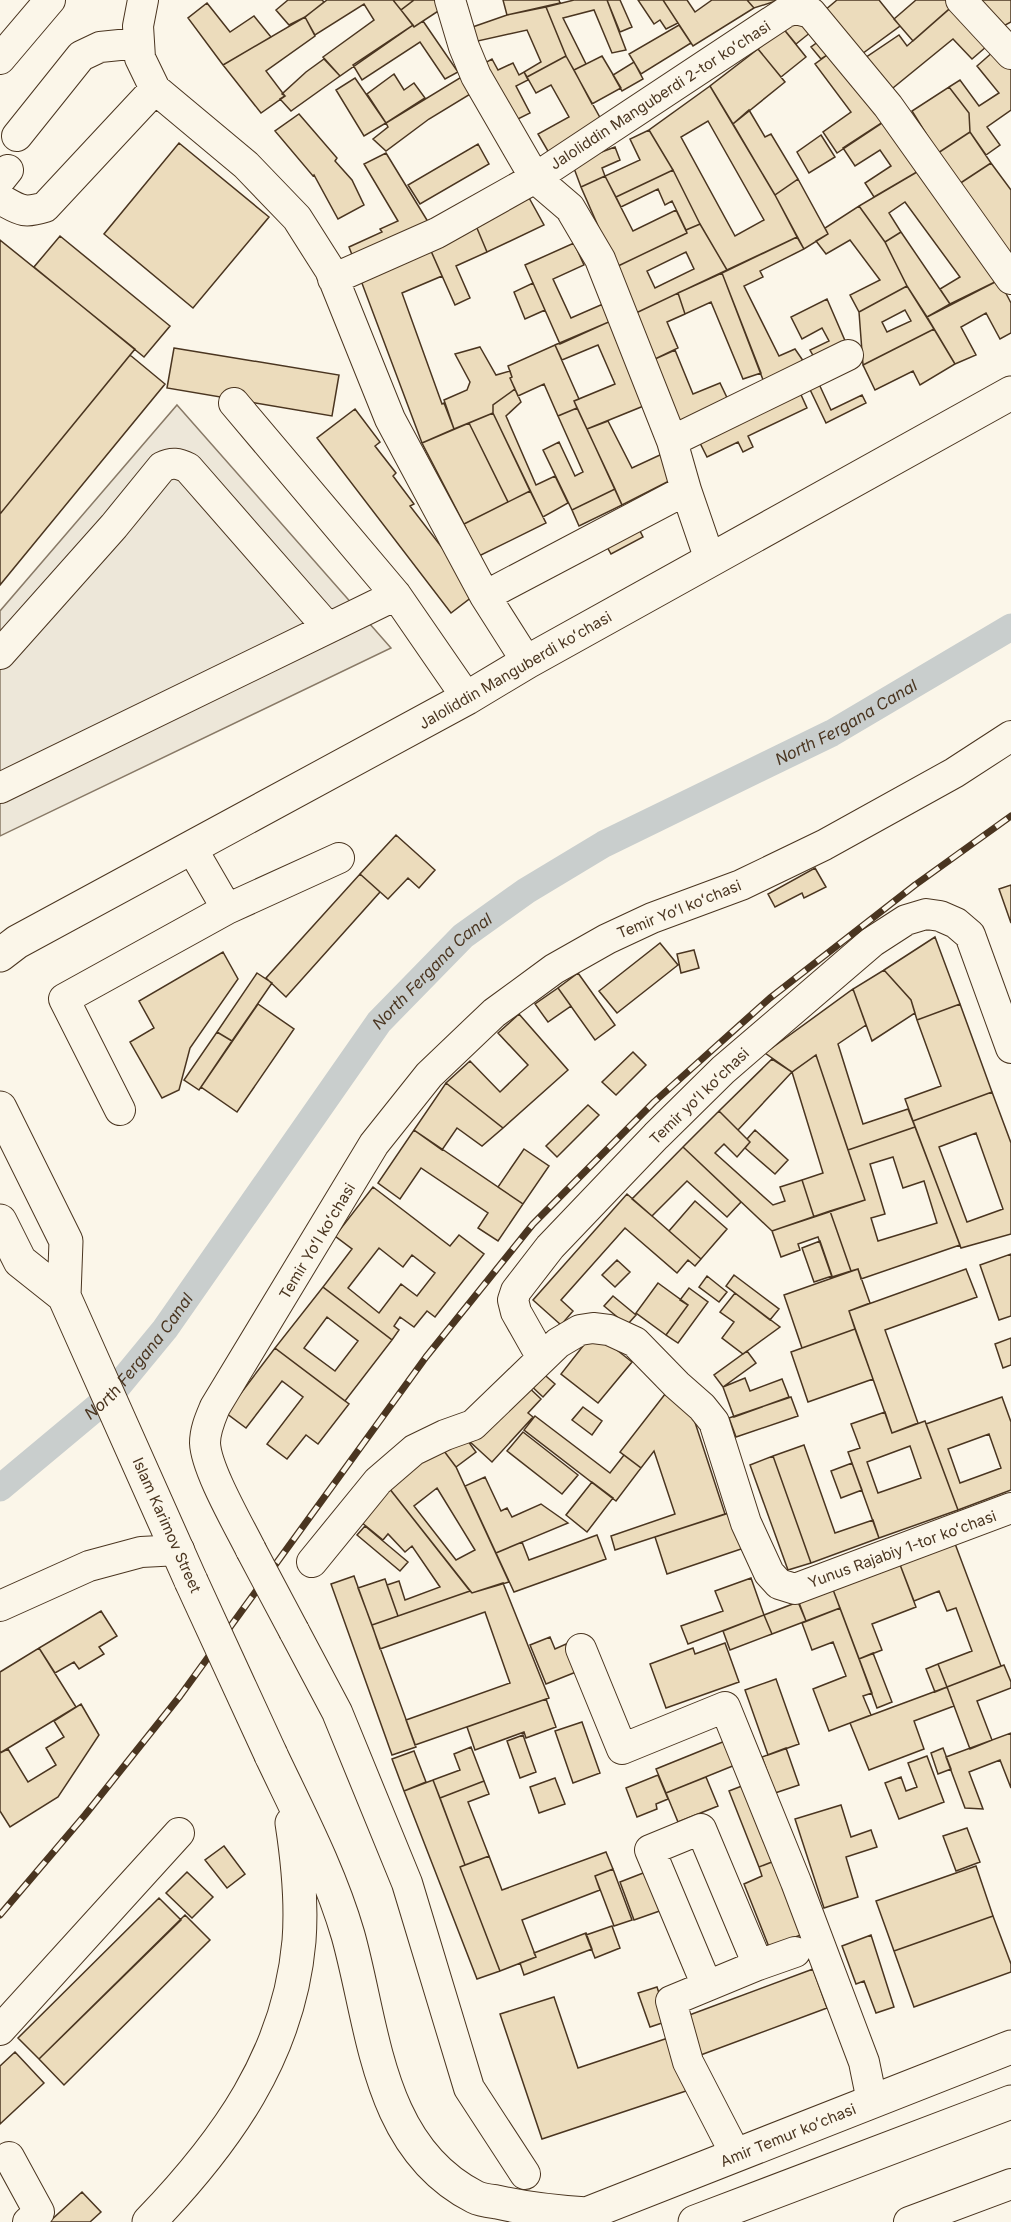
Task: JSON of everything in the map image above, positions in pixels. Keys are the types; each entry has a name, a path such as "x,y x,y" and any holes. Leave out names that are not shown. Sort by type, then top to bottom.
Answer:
{"main road":[{"name":"Jaloliddin Manguberdi koʻchasi","path":"6,945 467,698 526,662 1011,393"},
{"path":"0,978 6,945"},
{"name":"Islam Karimov Street","path":"0,1108 66,1241 64,1296"},
{"name":"Islam Karimov Street","path":"0,1221 20,1260 64,1296 191,1581 272,1755"},
{"path":"272,1755 323,1865 348,1935 385,2086 407,2135 437,2171 476,2198 576,2218"},
{"path":"149,2222 188,2182 239,2113 265,2065 288,2007 299,1940 297,1858 291,1815 272,1755"},
{"name":"Amir Temur koʻchasi","path":"576,2218 1011,2047"},
{"path":"695,2222 1011,2102"}],"street":[{"path":"0,59 50,0"},
{"path":"143,0 138,26 140,58 155,88 246,165 297,218 333,279 390,419 486,596 526,662"},
{"name":"Jaloliddin Manguberdi 2-tor koʻchasi","path":"450,0 464,47 476,76 535,178 570,208 600,259 672,441 710,560"},
{"path":"961,0 1011,54"},
{"name":"Jaloliddin Manguberdi 2-tor koʻchasi","path":"333,279 437,233 535,178 786,12 803,9 811,13 888,106 1011,279"},
{"path":"17,136 81,56 100,47 139,44"},
{"path":"0,200 30,212 45,207 155,88"},
{"path":"672,441 848,355"},
{"path":"234,403 396,595 467,698"},
{"path":"0,654 114,526 162,467 170,463 181,464 188,468 328,628"},
{"path":"486,596 686,490"},
{"path":"0,788 396,595"},
{"name":"Temir Yoʻl koʻchasi","path":"525,2174 469,2088 407,1883 337,1712 251,1550 206,1453 207,1427 215,1407 374,1144 429,1075 494,1013 554,969 607,939 652,918 741,885 824,845 954,773 1011,736"},
{"path":"191,847 226,909"},
{"path":"120,1110 64,999 226,909 339,858"},
{"name":"Temir yoʻl koʻchasi","path":"542,1358 516,1312 513,1300 516,1291 550,1247 723,1070 872,942 906,920 926,914 956,922 970,935 1011,1048"},
{"name":"Yunus Rajabiy 1-tor koʻchasi","path":"312,1562 385,1475 414,1450 473,1425 558,1343 580,1330 594,1328 609,1330 635,1342 702,1407 714,1422 746,1523 769,1573 779,1584 795,1588 1011,1508"},
{"path":"0,1606 89,1566 141,1552 179,1550"},
{"path":"581,1649 622,1749 725,1707 864,2062 873,2101"},
{"path":"707,1986 650,1850 701,1828 758,1965"},
{"path":"0,2030 179,1833"},
{"path":"736,2155 688,2062 671,2001 795,1952"},
{"path":"3,2156 39,2212 28,2222"},
{"path":"909,2222 1011,2184"}],"shaded area":[{"path":"177,405 391,648 0,836 0,611"}],"building":[{"path":"288,0 322,0 324,2 305,17 289,25 276,10"},
{"path":"327,0 393,0 413,25 340,76 323,57 374,20 364,4 315,35 305,17"},
{"path":"393,0 414,0 401,10"},
{"path":"414,0 446,0 449,4 414,27 401,10"},
{"path":"503,0 559,0 560,3 507,15"},
{"path":"574,0 607,0 626,50 612,53 594,10 563,18 586,64 574,70 546,7"},
{"path":"607,0 620,0 632,27 620,32"},
{"path":"638,0 663,0 678,23 666,29 660,20 654,24"},
{"path":"663,0 687,0 695,12 712,0 747,0 754,8 693,46"},
{"path":"747,0 779,0 754,8"},
{"path":"837,0 879,0 900,26 855,59 818,16"},
{"path":"916,0 950,0 955,4 913,41 894,19"},
{"path":"971,0 1011,0 1011,22 998,29"},
{"path":"957,2 994,40 972,59 953,39 888,92 862,60 899,35 907,46"},
{"path":"207,3 230,32 254,16 271,37 223,65 188,18"},
{"path":"546,7 566,56 527,77 524,72 541,62 527,30 469,43 464,30 507,15"},
{"path":"797,14 811,32 796,44 782,27"},
{"path":"305,17 315,36 266,71 285,96 261,113 223,65"},
{"path":"423,21 458,72 445,79 420,42 362,80 353,65 413,25 414,27"},
{"path":"679,25 691,43 641,74 629,54"},
{"path":"782,27 806,57 781,77 758,49"},
{"path":"822,39 832,52 821,59 811,47"},
{"path":"758,49 785,82 733,124 710,86"},
{"path":"834,50 888,119 837,153 823,132 851,112 815,64"},
{"path":"994,51 1011,69 1011,110 987,127 1000,145 986,155 970,132 969,113 949,87 960,80 979,106 999,93 977,66"},
{"path":"566,56 603,123 549,153 538,134 569,117 551,85 536,93 527,77"},
{"path":"602,56 621,88 592,104 574,70"},
{"path":"324,59 340,76 291,111 280,99 285,96 282,94"},
{"path":"492,59 498,70 513,63 519,75 524,72 528,80 516,86 530,113 512,122 483,64"},
{"path":"634,62 643,79 622,91 613,75"},
{"path":"394,74 404,90 414,83 425,98 386,123 367,94"},
{"path":"463,76 472,93 429,119 386,151 373,139 388,127 386,123"},
{"path":"355,78 386,123 364,136 336,90"},
{"path":"710,86 775,195 797,237 727,270 649,130","holes":["708,121 764,220 735,236 681,137"]},
{"path":"949,87 969,113 970,132 938,153 912,111"},
{"path":"749,110 765,137 771,134 798,179 775,195 733,124"},
{"path":"299,114 337,158 335,161 352,180 364,205 338,219 314,175 275,131"},
{"path":"892,116 922,169 874,197 865,183 891,166 880,150 855,166 843,148"},
{"path":"649,130 673,170 616,197 605,176 640,160 630,139"},
{"path":"970,132 991,163 959,184 938,153"},
{"path":"821,135 835,157 809,173 797,152"},
{"path":"179,143 269,217 193,308 104,234"},
{"path":"478,144 489,164 420,204 408,185"},
{"path":"615,147 620,160 602,168 605,176 581,187 572,163"},
{"path":"386,153 433,230 356,265 349,247 382,232 380,229 398,221 364,164"},
{"path":"991,163 1011,190 1011,260 959,184"},
{"path":"922,169 999,280 950,304 940,289 960,277 905,202 889,213 901,232 885,242 859,206"},
{"path":"673,170 700,224 686,230 672,201 665,205 658,189 621,207 616,197"},
{"path":"605,176 633,231 676,210 687,233 616,267 581,187"},
{"path":"798,179 828,234 804,249 775,195"},
{"path":"528,196 544,225 487,252 474,221"},
{"path":"859,206 885,242 907,286 859,312 850,295 880,280 850,240 826,254 816,241 828,234 825,228"},
{"path":"474,221 487,252 456,266 470,298 455,305 427,242"},
{"path":"700,224 727,270 636,313 616,267 687,233 686,230","holes":["686,252 694,269 655,288 647,271"]},
{"path":"901,232 950,304 927,317 907,286 885,242"},
{"path":"60,236 170,326 144,357 34,267"},
{"path":"797,237 804,249 760,271 763,277 744,286 779,356 795,349 806,365 765,385 722,273"},
{"path":"0,240 135,349 0,514"},
{"path":"427,242 442,276 402,293 442,404 444,403 454,429 422,443 357,270"},
{"path":"574,243 584,265 553,279 571,318 603,304 611,321 560,344 525,265"},
{"path":"722,273 761,373 743,379 711,302 685,314 678,293"},
{"path":"999,280 1011,303 1011,333 1000,339 986,313 961,327 976,355 955,364 927,317"},
{"path":"533,283 545,310 525,319 514,292"},
{"path":"907,286 934,329 863,365 859,312","holes":["905,310 911,321 887,332 882,322"]},
{"path":"678,293 685,314 667,322 678,348 655,359 636,313"},
{"path":"827,299 846,343 815,359 810,350 829,341 822,328 802,339 791,317"},
{"path":"611,321 646,405 587,429 574,401 615,384 598,345 562,360 555,345"},
{"path":"934,329 955,364 920,385 913,371 875,390 863,365"},
{"path":"555,345 579,399 574,401 577,408 558,416 544,384 518,396 510,378 512,377 508,366"},
{"path":"480,347 496,375 510,371 512,377 510,378 515,389 493,405 493,413 454,429 444,400 467,390 470,382 455,354"},
{"path":"174,348 339,375 332,416 167,388"},
{"path":"675,350 693,394 720,383 730,404 681,428 655,359"},
{"path":"130,355 165,384 0,585 0,514"},
{"path":"805,379 819,384 831,410 862,395 866,403 826,423"},
{"path":"797,386 807,408 748,436 753,447 743,452 738,442 707,457 696,435"},
{"path":"515,389 521,402 506,416 536,485 555,476 568,503 543,517 493,413 493,405"},
{"path":"577,408 615,489 572,510 543,450 559,442 575,476 583,472 558,416"},
{"path":"355,409 380,442 375,446 396,473 393,476 414,504 410,506 477,593 451,613 317,438"},
{"path":"493,413 530,491 508,502 469,423"},
{"path":"608,421 632,468 662,454 673,479 622,505 587,429"},
{"path":"469,423 508,502 464,524 422,443"},
{"path":"615,489 622,505 579,526 572,510"},
{"path":"530,491 546,523 479,556 464,524"},
{"path":"634,519 643,537 611,554 601,536"},
{"path":"396,835 435,870 419,888 408,878 388,899 360,874"},
{"path":"815,868 826,887 804,898 802,893 775,907 768,894"},
{"path":"360,874 380,892 286,997 266,978"},
{"path":"1011,885 1011,923 999,889"},
{"path":"935,937 960,1004 917,1020 911,1000 884,970"},
{"path":"660,943 678,965 617,1013 599,991"},
{"path":"694,950 699,968 681,973 677,954"},
{"path":"223,952 238,979 190,1048 179,1090 162,1098 130,1042 154,1028 139,1001"},
{"path":"884,970 911,1000 915,1013 872,1041 853,989"},
{"path":"257,973 272,983 232,1041 217,1032"},
{"path":"578,973 615,1025 595,1040 558,988"},
{"path":"558,988 571,1006 548,1022 535,1004"},
{"path":"853,989 866,1025 838,1044 863,1124 908,1109 915,1127 848,1150 816,1055 792,1072 765,1053"},
{"path":"258,1004 294,1029 237,1112 201,1087"},
{"path":"960,1004 992,1092 913,1121 905,1099 941,1086 917,1020"},
{"path":"519,1014 568,1070 503,1128 446,1083 470,1061 500,1092 528,1065 498,1033"},
{"path":"217,1032 232,1041 199,1090 184,1080"},
{"path":"633,1052 646,1065 616,1095 602,1082"},
{"path":"816,1055 865,1200 814,1217 802,1180 823,1173 792,1072"},
{"path":"772,1059 792,1072 738,1130 719,1111"},
{"path":"446,1083 503,1128 482,1146 457,1128 442,1150 414,1130"},
{"path":"992,1092 1011,1143 1011,1234 961,1248 913,1121","holes":["976,1133 1003,1209 967,1222 939,1147"]},
{"path":"588,1105 599,1115 557,1157 546,1146"},
{"path":"719,1111 750,1142 737,1157 724,1144 715,1153 773,1205 785,1201 780,1187 802,1180 814,1217 772,1231 683,1147"},
{"path":"915,1127 960,1245 861,1279 858,1269 851,1271 830,1211 865,1200 848,1150","holes":["893,1157 903,1188 924,1181 937,1223 878,1241 871,1218 885,1214 870,1164"]},
{"path":"414,1130 523,1204 498,1241 478,1228 488,1213 421,1168 400,1199 378,1183"},
{"path":"755,1130 788,1160 775,1174 745,1148 750,1142 747,1139"},
{"path":"683,1147 741,1202 727,1217 687,1181 652,1216 632,1199"},
{"path":"524,1149 549,1166 523,1204 498,1187"},
{"path":"373,1187 450,1246 459,1235 484,1254 435,1317 427,1311 414,1327 400,1317 394,1326 399,1330 392,1340 323,1287 352,1249 335,1236","holes":["379,1248 403,1267 412,1255 435,1273 417,1296 401,1284 379,1313 348,1288"]},
{"path":"627,1194 701,1259 695,1266 688,1260 677,1273 625,1228 561,1300 573,1311 561,1325 533,1300"},
{"path":"695,1201 727,1229 701,1259 669,1231"},
{"path":"830,1211 851,1271 832,1277 818,1237 798,1244 800,1250 781,1257 772,1231"},
{"path":"820,1241 832,1276 814,1282 802,1248"},
{"path":"1011,1254 1011,1316 999,1320 980,1265"},
{"path":"617,1260 630,1272 615,1287 602,1275"},
{"path":"858,1269 870,1303 849,1311 855,1329 802,1348 784,1295"},
{"path":"966,1269 977,1297 885,1330 918,1423 892,1433 849,1311"},
{"path":"734,1275 779,1309 770,1320 726,1286"},
{"path":"707,1276 727,1292 719,1302 699,1287"},
{"path":"658,1283 688,1305 666,1335 636,1313"},
{"path":"323,1287 392,1340 345,1401 275,1348","holes":["327,1317 358,1341 335,1371 304,1348"]},
{"path":"689,1288 708,1302 678,1343 666,1335 688,1305 680,1300"},
{"path":"735,1293 780,1327 743,1354 722,1338 734,1322 720,1312"},
{"path":"613,1296 636,1315 627,1325 604,1306"},
{"path":"855,1329 873,1379 808,1402 791,1352"},
{"path":"594,1332 632,1362 598,1403 561,1374"},
{"path":"1011,1338 1011,1365 1003,1368 995,1344"},
{"path":"275,1348 349,1404 318,1444 306,1435 287,1459 267,1444 303,1397 282,1381 246,1428 226,1413"},
{"path":"747,1351 756,1363 723,1387 714,1375"},
{"path":"539,1370 555,1384 543,1397 527,1382"},
{"path":"745,1378 750,1391 782,1379 789,1397 734,1417 723,1387"},
{"path":"523,1382 541,1399 528,1413 533,1417 492,1462 468,1440"},
{"path":"669,1389 688,1401 725,1514 615,1550 611,1536 675,1514 654,1451 641,1468 620,1452"},
{"path":"791,1397 798,1416 736,1437 729,1418"},
{"path":"1002,1397 1011,1422 1011,1490 958,1510 926,1424","holes":["989,1434 1001,1468 960,1483 948,1449"]},
{"path":"583,1407 602,1421 592,1435 572,1420"},
{"path":"885,1412 892,1433 925,1421 958,1510 879,1538 848,1452 860,1448 851,1424","holes":["910,1446 921,1478 878,1493 867,1462"]},
{"path":"535,1416 610,1473 624,1455 641,1468 616,1501 524,1430"},
{"path":"523,1432 578,1475 562,1494 507,1451"},
{"path":"462,1433 476,1452 456,1467 441,1447"},
{"path":"804,1445 835,1533 873,1520 879,1538 811,1563 773,1456"},
{"path":"441,1447 456,1467 509,1582 472,1593 389,1488","holes":["437,1488 475,1550 456,1560 414,1506"]},
{"path":"773,1456 811,1563 788,1570 750,1465"},
{"path":"852,1463 862,1490 841,1498 831,1471"},
{"path":"485,1477 501,1511 507,1508 512,1517 541,1504 568,1523 496,1553 465,1486"},
{"path":"592,1482 613,1498 587,1532 566,1515"},
{"path":"389,1488 470,1591 398,1616 387,1585 399,1581 405,1600 440,1587 412,1546 405,1552 388,1534 383,1540 361,1522"},
{"path":"732,1512 744,1548 667,1574 655,1537"},
{"path":"365,1526 408,1562 400,1571 357,1535"},
{"path":"597,1535 606,1559 514,1592 496,1553 522,1542 529,1560"},
{"path":"954,1541 1001,1666 947,1687 938,1664 972,1651 956,1608 947,1611 939,1591 914,1601 899,1562"},
{"path":"899,1562 916,1607 872,1624 882,1650 859,1659 832,1587"},
{"path":"354,1576 416,1747 392,1755 331,1584"},
{"path":"751,1578 764,1615 688,1644 681,1626 723,1611 715,1591"},
{"path":"385,1579 398,1616 372,1625 358,1588"},
{"path":"503,1583 549,1698 415,1745 406,1720 510,1683 485,1612 380,1649 372,1625 470,1591 472,1593"},
{"path":"832,1587 840,1608 806,1621 798,1600"},
{"path":"798,1602 806,1621 772,1634 764,1615"},
{"path":"840,1608 872,1693 863,1696 871,1715 829,1731 813,1689 846,1676 833,1642 812,1650 802,1623"},
{"path":"101,1611 117,1636 99,1647 104,1654 79,1669 74,1662 55,1673 39,1648"},
{"path":"764,1615 772,1634 730,1650 723,1631"},
{"path":"550,1637 555,1649 566,1644 576,1672 546,1684 530,1645"},
{"path":"725,1643 739,1682 666,1708 650,1664 693,1648 695,1654"},
{"path":"39,1648 76,1707 0,1753 0,1672"},
{"path":"873,1653 892,1702 877,1708 859,1659"},
{"path":"938,1664 947,1687 935,1692 926,1669"},
{"path":"1004,1665 1011,1688 977,1701 992,1740 970,1749 947,1687"},
{"path":"776,1679 799,1744 768,1755 745,1690"},
{"path":"947,1687 954,1706 914,1721 924,1749 869,1770 850,1723"},
{"path":"546,1699 556,1727 526,1738 524,1732 475,1750 467,1727"},
{"path":"81,1704 99,1735 58,1797 10,1827 0,1811 0,1753 8,1749 28,1782 56,1765 46,1748 64,1737 54,1721"},
{"path":"582,1722 600,1773 573,1783 555,1731"},
{"path":"1011,1733 1011,1788 1000,1760 969,1772 983,1809 965,1808 946,1757"},
{"path":"523,1735 536,1772 520,1778 507,1741"},
{"path":"730,1739 740,1763 666,1793 656,1769"},
{"path":"471,1747 484,1781 440,1798 433,1780 460,1770 454,1754"},
{"path":"786,1748 799,1785 775,1793 762,1757"},
{"path":"943,1748 951,1769 938,1774 931,1753"},
{"path":"414,1751 426,1782 404,1791 392,1759"},
{"path":"927,1756 944,1802 899,1819 885,1783 901,1777 906,1791 917,1787 908,1763"},
{"path":"658,1775 668,1799 656,1804 657,1809 637,1817 626,1788"},
{"path":"706,1777 718,1806 678,1822 666,1793"},
{"path":"555,1778 565,1804 539,1813 530,1787"},
{"path":"433,1780 465,1865 460,1867 500,1971 477,1979 404,1791"},
{"path":"484,1781 489,1794 468,1802 489,1856 465,1865 440,1798"},
{"path":"747,1784 777,1860 759,1867 729,1791"},
{"path":"841,1805 851,1837 871,1830 877,1847 846,1857 858,1897 824,1908 795,1819"},
{"path":"967,1828 980,1862 956,1871 943,1836"},
{"path":"224,1846 245,1874 227,1888 205,1860"},
{"path":"606,1852 613,1869 595,1876 600,1890 522,1920 536,1957 500,1971 460,1867 489,1856 502,1890"},
{"path":"777,1860 806,1933 769,1947 744,1884 762,1876 759,1867"},
{"path":"976,1866 993,1916 894,1951 876,1901"},
{"path":"656,1868 671,1907 634,1920 620,1882"},
{"path":"613,1869 632,1920 614,1926 595,1876"},
{"path":"187,1872 213,1897 192,1918 166,1893"},
{"path":"159,1898 181,1920 39,2059 18,2038"},
{"path":"185,1915 210,1940 64,2085 39,2059"},
{"path":"993,1916 1011,1964 1011,1972 914,2007 894,1951"},
{"path":"612,1926 620,1948 595,1958 586,1935"},
{"path":"586,1933 592,1949 524,1975 520,1963 536,1957 534,1953"},
{"path":"871,1935 894,2007 876,2013 864,1981 856,1984 842,1946"},
{"path":"813,1969 827,2008 698,2056 684,2017"},
{"path":"657,1987 668,2021 650,2027 638,1993"},
{"path":"554,1997 578,2068 668,2038 686,2091 542,2139 500,2014"},
{"path":"15,2052 44,2083 0,2124 0,2066"},
{"path":"82,2192 101,2212 90,2222 49,2222"}],"waterway":[{"name":"North Fergana Canal","path":"0,1488 109,1397 165,1329 379,1022 463,936 526,891 604,844 832,733 1011,627"}],"railway":[{"path":"0,1915 85,1815 180,1696 426,1357 533,1224 654,1102 770,998 915,885 1011,816"}]}
